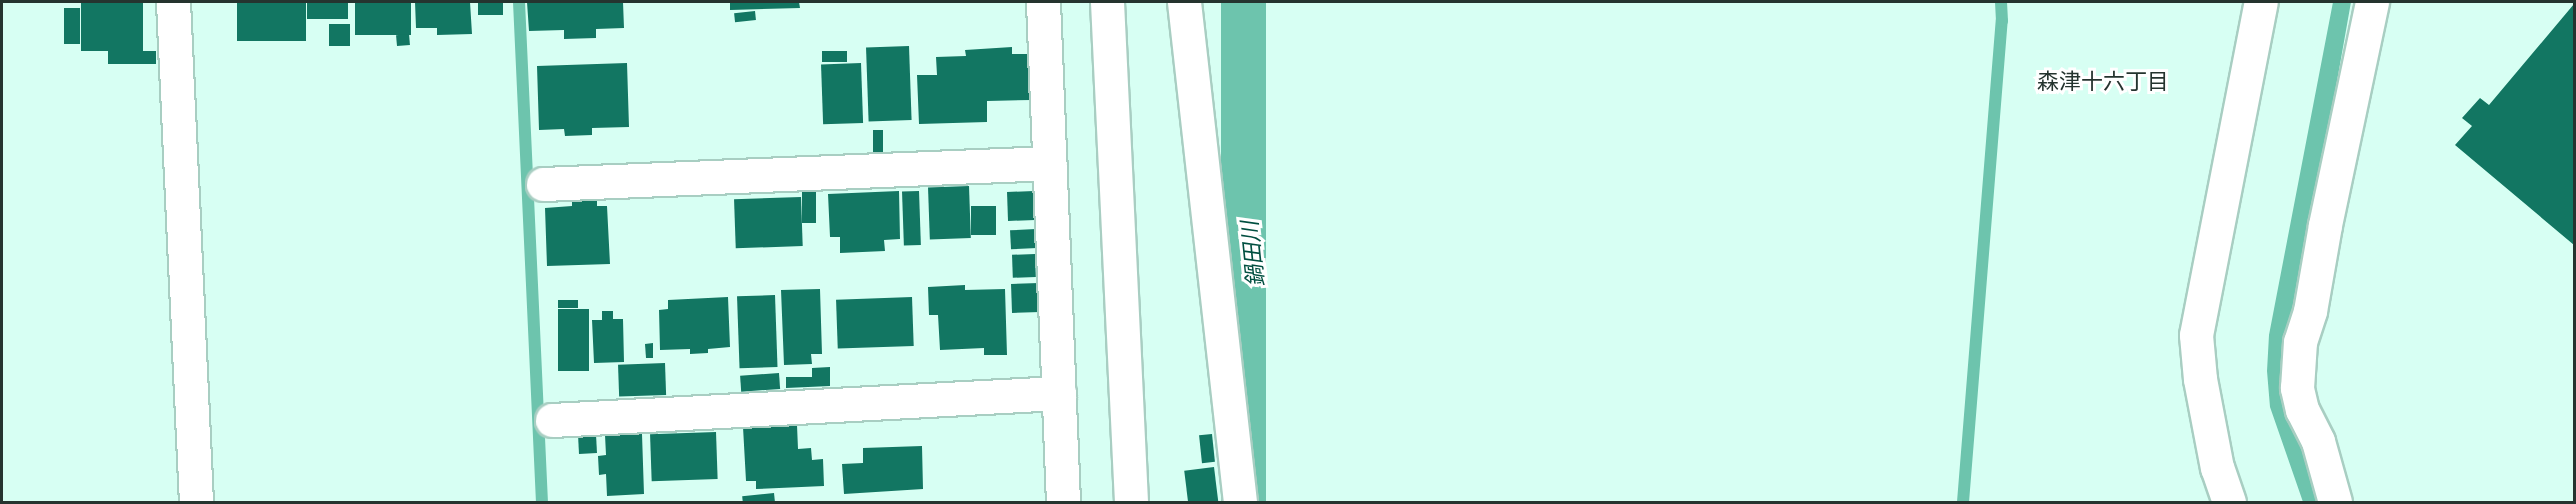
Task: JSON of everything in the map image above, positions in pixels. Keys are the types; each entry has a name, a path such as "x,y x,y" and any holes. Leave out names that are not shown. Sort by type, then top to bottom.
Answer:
{"street":[{"path":"173,2 196,502"},
{"path":"1043,2 1063,502"},
{"path":"1107,2 1131,502"},
{"path":"1184,2 1240,502"},
{"path":"2229,502 2217,468 2200,379 2196,335 2261,2"},
{"path":"2335,502 2318,441 2302,410 2296,388 2300,342 2310,311 2325,225 2372,2"},
{"path":"543,184 1050,163"},
{"path":"552,420 1059,393"}],"water":[{"name":"鍋田川","path":"1221,2 1266,2 1266,502 1221,502"},
{"path":"2333,2 2351,2 2296,313 2321,502 2303,502 2270,407 2267,371 2269,335"}],"building":[{"path":"81,2 143,2 143,51 81,51"},
{"path":"237,2 306,2 306,41 237,41"},
{"path":"307,2 348,2 348,19 307,19"},
{"path":"355,2 411,2 411,35 355,35"},
{"path":"415,2 470,2 472,34 437,35 437,28 416,28"},
{"path":"478,2 503,2 503,15 478,15"},
{"path":"527,2 623,2 624,28 596,29 596,38 564,39 564,30 529,31"},
{"path":"730,2 799,2 800,8 730,10"},
{"path":"2574,4 2574,245 2455,145 2472,126 2462,118 2480,98 2489,105"},
{"path":"64,8 80,8 80,44 64,44"},
{"path":"755,11 756,20 735,22 734,13"},
{"path":"329,24 350,24 350,46 329,46"},
{"path":"409,34 410,45 397,46 396,35"},
{"path":"909,46 912,120 869,121 866,48"},
{"path":"1012,47 1012,54 1029,54 1031,100 987,101 987,122 919,124 917,75 937,75 936,57 966,56 965,50"},
{"path":"108,51 156,51 156,64 108,64"},
{"path":"822,51 847,51 847,62 822,62"},
{"path":"627,63 629,127 592,128 592,135 565,136 564,129 539,130 537,66"},
{"path":"861,63 863,123 823,124 821,64"},
{"path":"873,130 883,130 883,153 873,153"},
{"path":"969,186 971,238 930,239 928,187"},
{"path":"802,191 816,191 816,223 802,223"},
{"path":"899,191 900,239 884,240 885,251 840,253 840,237 830,237 828,194"},
{"path":"919,191 921,245 904,246 902,192"},
{"path":"1034,191 1035,220 1008,221 1007,192"},
{"path":"801,197 803,246 736,248 734,199"},
{"path":"597,198 597,206 607,206 610,264 547,266 545,208 572,206 572,199"},
{"path":"971,206 996,206 996,235 971,235"},
{"path":"1036,229 1037,248 1011,249 1010,230"},
{"path":"1035,254 1036,277 1013,278 1012,255"},
{"path":"1039,283 1040,312 1012,313 1011,284"},
{"path":"965,285 965,290 1005,289 1007,355 984,355 984,348 940,350 938,315 929,315 928,287"},
{"path":"820,289 822,354 811,354 812,364 784,365 781,290"},
{"path":"775,295 778,367 740,368 737,296"},
{"path":"728,297 730,347 708,349 708,353 690,354 690,349 660,350 659,310 668,309 668,300"},
{"path":"912,297 914,346 838,349 836,300"},
{"path":"558,300 578,300 578,308 558,308"},
{"path":"558,309 589,309 589,371 558,371"},
{"path":"602,311 613,311 613,319 623,319 624,362 594,363 592,320 602,320"},
{"path":"653,343 653,358 646,358 645,344"},
{"path":"665,363 666,395 619,397 618,365"},
{"path":"830,367 830,386 786,388 786,377 812,377 812,368"},
{"path":"779,373 780,389 741,392 740,376"},
{"path":"797,425 798,449 811,448 812,460 823,459 824,486 756,489 756,481 746,481 743,427"},
{"path":"716,432 718,479 652,481 650,434"},
{"path":"596,434 597,453 579,454 578,435"},
{"path":"642,434 644,494 607,496 606,474 599,475 598,456 606,455 605,435"},
{"path":"1212,434 1215,462 1202,463 1199,435"},
{"path":"922,446 923,489 844,494 842,464 863,463 863,448"},
{"path":"1214,467 1218,502 1188,502 1184,471"},
{"path":"774,493 775,502 743,502 742,496"}],"waterway":[{"path":"519,2 542,502"},
{"path":"1963,502 2002,21 2001,2"}],"district":[{"name":"森津十六丁目","path":"2103,82"}]}
